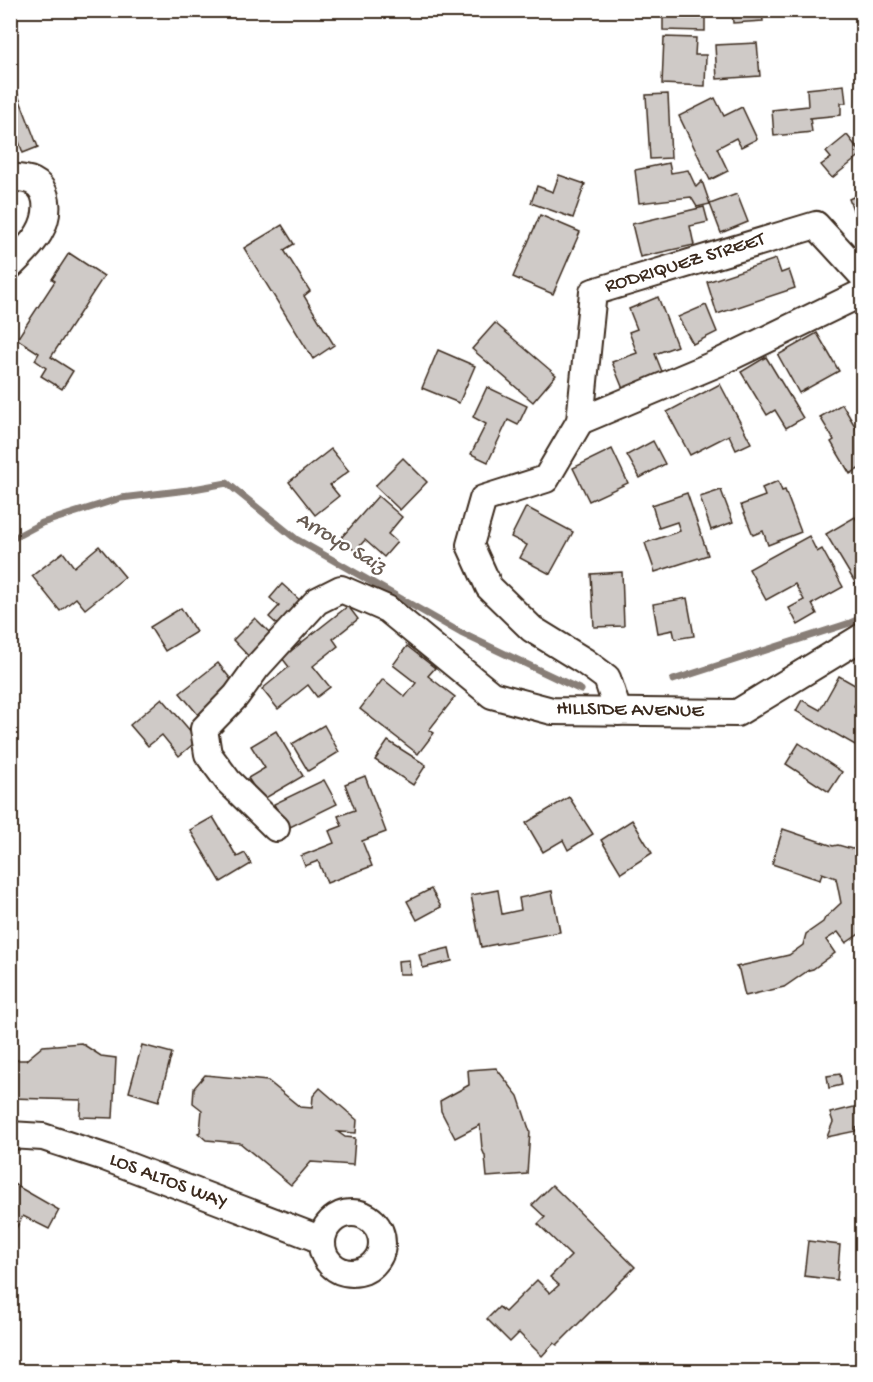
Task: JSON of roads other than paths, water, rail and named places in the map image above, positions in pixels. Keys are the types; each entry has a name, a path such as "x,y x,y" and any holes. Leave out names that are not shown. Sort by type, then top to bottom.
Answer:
{"street":[{"path":"10,178 30,180 40,185 46,198 47,209 40,232 14,256"},
{"name":"RODRIQUEZ STREET","path":"618,712 607,678 532,629 489,587 470,544 483,499 546,479 580,421 593,292 816,225 862,275"},
{"path":"580,421 718,363 862,293"},
{"name":"HILLSIDE AVENUE","path":"276,828 221,772 208,754 204,729 236,696 257,667 317,601 341,589 387,609 492,695 552,711 737,714 862,637"},
{"name":"LOS ALTOS WAY","path":"10,1135 43,1137 107,1158 322,1240"}],"waterway":[{"name":"Arroyo Saiz","path":"10,540 42,523 121,498 227,483 296,539 461,633 581,690"},
{"name":"Arroyo Saiz","path":"673,680 862,618"}]}
